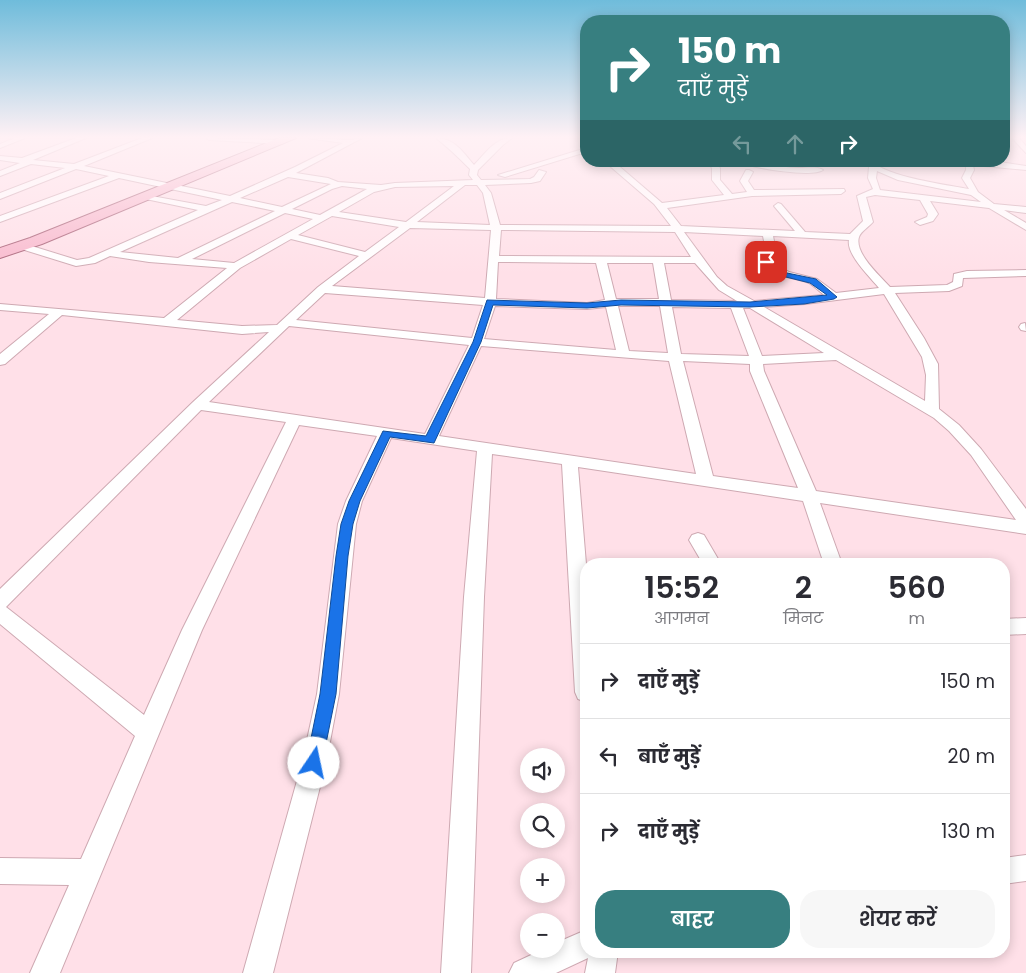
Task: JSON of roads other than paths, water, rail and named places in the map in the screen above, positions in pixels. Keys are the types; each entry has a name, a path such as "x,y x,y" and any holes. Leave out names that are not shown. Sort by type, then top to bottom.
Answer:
{"main road":[{"path":"2,252 22,246 177,183"}],"street":[{"path":"0,196 33,183"},
{"path":"0,219 96,183"},
{"path":"158,183 282,209 408,225 496,228 679,229 852,237 868,222 851,193 834,188 829,183"},
{"path":"22,246 76,263 91,260 265,183"},
{"path":"430,440 477,342 490,302 496,228 488,193 481,183"},
{"path":"636,183 646,191 679,229 697,260 711,278 743,304 839,356 932,411 954,428 976,452 1026,522"},
{"path":"719,183 730,197"},
{"path":"745,183 751,193"},
{"path":"874,183 877,189 875,192"},
{"path":"927,183 974,193 1026,227"},
{"path":"970,183 974,193"},
{"path":"181,261 282,209 335,185 380,187 462,184"},
{"path":"0,602 198,405 322,288 462,184"},
{"path":"166,323 236,266 380,187"},
{"path":"660,206 751,193 875,192 1026,210"},
{"path":"144,196 206,209"},
{"path":"920,222 930,218 933,214 923,197"},
{"path":"778,206 802,234"},
{"path":"767,233 770,246 764,257 766,262 785,274 813,281 834,297"},
{"path":"289,236 367,255"},
{"path":"852,237 852,244 867,270 887,290 925,350 932,374 932,411"},
{"path":"108,253 236,266"},
{"path":"494,259 697,260"},
{"path":"601,260 623,353"},
{"path":"658,260 675,357 706,481"},
{"path":"322,288 490,302 587,306 611,303 743,304 804,301 887,290 949,288 958,284 958,276 961,274 1026,273"},
{"path":"743,304 757,371 810,497 831,558"},
{"path":"0,308 58,311 242,330 283,325 675,357 754,360 839,356"},
{"path":"0,361 58,311"},
{"path":"198,405 1026,528"},
{"path":"45,973 192,630 294,420"},
{"path":"258,973 314,763 328,694 347,524 354,501 386,434"},
{"path":"456,973 474,597 485,448"},
{"path":"570,461 580,605"},
{"path":"698,540 708,558"},
{"path":"0,613 148,733"},
{"path":"1010,627 1026,626"},
{"path":"1010,870 1026,868"},
{"path":"0,871 89,872"},
{"path":"524,973 580,947"},
{"path":"600,973 603,958"}]}
